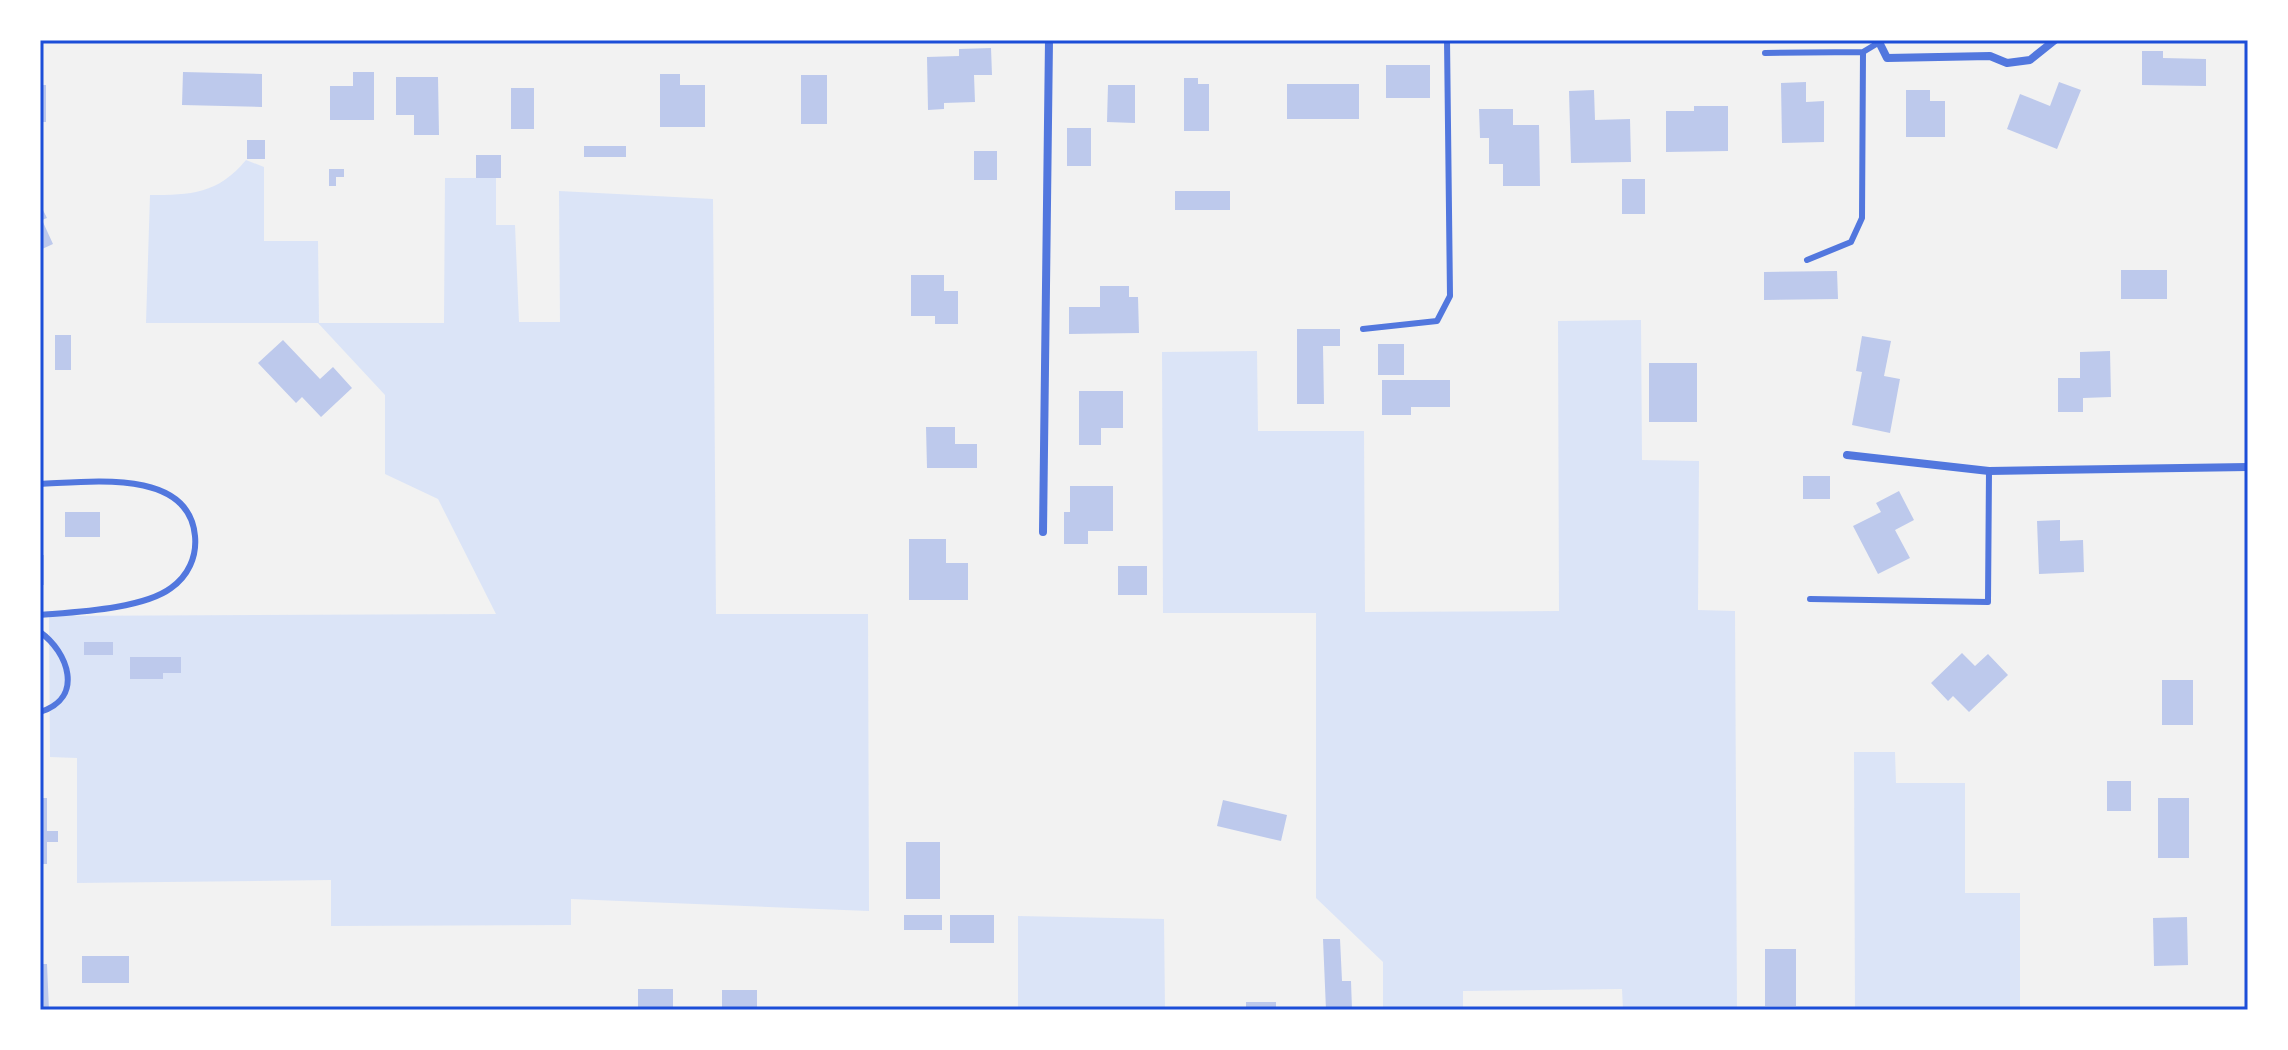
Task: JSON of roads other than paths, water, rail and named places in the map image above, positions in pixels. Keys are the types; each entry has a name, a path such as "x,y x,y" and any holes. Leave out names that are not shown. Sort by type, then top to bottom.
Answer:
{"street":[{"path":"1043,532 1049,40"},
{"path":"1878,42 1887,58 1990,56 2007,63 2030,60 2055,40"},
{"path":"1847,455 1989,471 2248,467"}],"lane":[{"path":"1363,329 1437,321 1450,296 1447,40"},
{"path":"1765,53 1863,52 1878,42"},
{"path":"1807,260 1851,242 1862,218 1863,52"},
{"path":"1810,599 1988,602 1989,471"},
{"path":"40,484 126,481 173,496 193,516 196,543 191,568 170,590 118,607 40,615"},
{"path":"40,632 57,644 67,662 67,684 58,702 40,712"}]}
